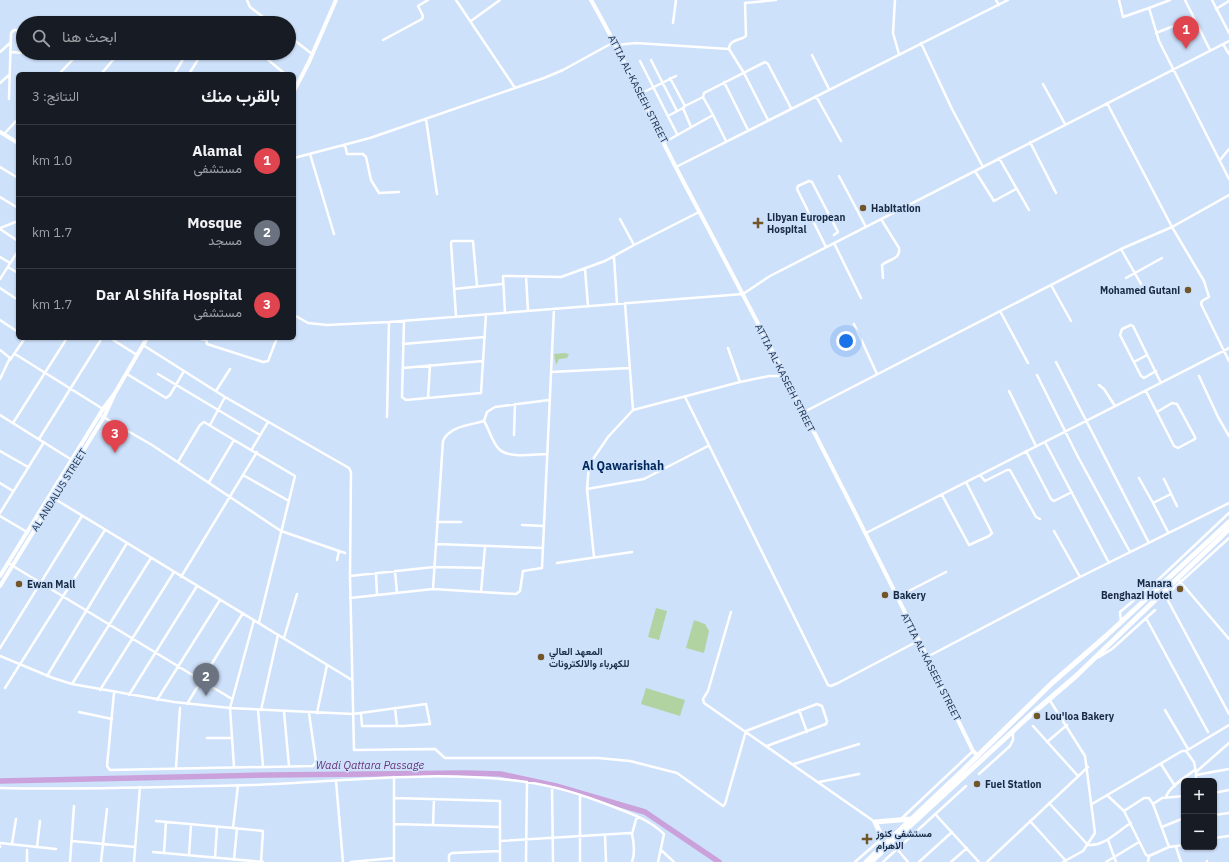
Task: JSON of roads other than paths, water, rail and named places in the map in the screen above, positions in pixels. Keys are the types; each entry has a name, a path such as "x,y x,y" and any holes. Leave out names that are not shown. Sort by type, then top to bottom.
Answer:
{"highway":[{"path":"866,862 978,756 1052,683 1121,622 1229,522"},
{"path":"871,862 1013,731 1075,677 1229,529"},
{"path":"1068,669 1068,676 1075,677"},
{"path":"1052,683 1057,681 1060,683 1060,690"},
{"path":"879,850 881,840 880,831 875,822 911,819"}],"street":[{"path":"247,0 248,4 263,16"},
{"path":"248,4 251,0"},
{"path":"296,85 312,54 336,0"},
{"path":"383,40 422,19 423,16 418,6 428,0"},
{"path":"456,0 514,88"},
{"path":"471,21 500,0"},
{"name":"ATTIA AL-KASEEH STREET","path":"591,0 615,43 676,167 743,294 973,751 978,756"},
{"path":"673,23 676,0"},
{"path":"768,120 744,73 729,49 731,42 746,36 745,3 776,0"},
{"path":"895,0 893,33 899,54"},
{"path":"996,0 999,5"},
{"path":"676,167 1008,0"},
{"path":"1119,0 1124,17 1170,0"},
{"path":"1185,0 1210,50"},
{"path":"1212,0 1229,33"},
{"path":"1216,9 1229,2"},
{"path":"1149,8 1156,33 1229,179"},
{"path":"1156,33 1194,18"},
{"path":"9,99 10,43 12,30 16,30"},
{"path":"296,41 312,54"},
{"path":"296,316 317,325 389,322 743,294 770,276 866,226 1173,68 1229,41"},
{"path":"0,52 10,43"},
{"path":"296,158 370,138 514,88 564,70 615,43 729,49"},
{"path":"921,43 952,109 982,167"},
{"path":"1223,44 1229,54"},
{"path":"10,52 16,52"},
{"path":"812,55 829,89"},
{"path":"61,72 72,60"},
{"path":"103,72 113,60"},
{"path":"175,72 183,60"},
{"path":"190,72 198,60"},
{"path":"268,60 283,72"},
{"path":"651,60 677,111"},
{"path":"640,61 652,88 678,134"},
{"path":"668,116 703,97 704,93 765,62 768,64 791,108"},
{"path":"0,83 10,74"},
{"path":"640,94 676,76"},
{"path":"670,78 684,107 691,127"},
{"path":"724,82 748,130"},
{"path":"1043,84 1065,124"},
{"path":"816,96 841,141"},
{"path":"703,97 726,141"},
{"path":"1107,103 1172,226 1204,281 1210,297 1202,301 1201,304 1229,361"},
{"path":"665,142 713,115"},
{"path":"426,119 437,194"},
{"path":"16,121 2,133 16,142"},
{"path":"1030,142 1056,193"},
{"path":"345,145 347,154 363,154 366,157 371,180 379,193 399,192"},
{"path":"1220,160 1229,149"},
{"path":"310,154 334,234"},
{"path":"999,158 1029,210"},
{"path":"0,167 16,177"},
{"path":"975,171 996,202 1016,189"},
{"path":"840,176 866,226"},
{"path":"826,247 797,189 798,186 809,181 812,182 838,232 834,235"},
{"path":"803,412 1121,249 1172,226 1229,195"},
{"path":"0,197 16,207"},
{"path":"505,313 502,284 504,275 561,277 614,257 634,245 700,212"},
{"path":"620,219 634,245"},
{"path":"881,219 900,252 898,256 882,264 883,278"},
{"path":"0,228 16,222"},
{"path":"0,228 16,240"},
{"path":"456,316 450,243 454,240 473,241 477,286"},
{"path":"834,243 861,298"},
{"path":"1121,249 1141,284"},
{"path":"0,279 16,254"},
{"path":"0,257 10,263"},
{"path":"614,257 617,304"},
{"path":"1126,278 1162,258"},
{"path":"8,267 16,272"},
{"path":"584,269 588,306"},
{"path":"526,276 528,311"},
{"path":"454,289 502,284"},
{"path":"1051,285 1071,321"},
{"path":"0,288 16,299"},
{"path":"625,303 633,410"},
{"path":"350,598 433,589 516,594 519,593 523,571 542,568 554,309"},
{"path":"1000,311 1028,363"},
{"path":"404,321 403,399 480,394 486,314"},
{"path":"0,320 16,331"},
{"path":"387,417 389,322"},
{"path":"854,324 877,374"},
{"path":"1156,371 1143,378 1120,335 1122,329 1132,325 1147,355 1156,371 1162,383"},
{"path":"403,344 485,337"},
{"path":"0,379 10,360 25,340"},
{"path":"13,423 66,340"},
{"path":"39,439 101,340"},
{"path":"113,340 137,355"},
{"name":"AL ANDALUS STREET","path":"0,576 10,565 52,498 146,340"},
{"path":"206,340 207,344 263,362 268,361 276,340"},
{"path":"143,345 225,397 349,468 351,472 350,598 354,750 436,749 445,758 598,758 630,761 677,773 723,806 725,804 740,744 746,731 799,710 820,704 827,721 825,725 767,746"},
{"path":"728,348 740,382"},
{"path":"864,534 1229,348"},
{"path":"0,350 9,356 10,360"},
{"path":"15,354 103,409"},
{"path":"1134,362 1147,355"},
{"path":"403,368 483,361"},
{"path":"1056,362 1087,420 1148,543"},
{"path":"428,398 430,366"},
{"path":"551,372 630,368"},
{"path":"216,391 230,369"},
{"path":"127,374 166,398 184,371"},
{"path":"158,374 260,436"},
{"path":"1037,375 1077,455 1130,552"},
{"path":"594,557 587,489 587,474 591,459 608,437 633,410 740,382 769,376 784,376"},
{"path":"1199,376 1218,417 1229,436"},
{"path":"1099,385 1104,389 1115,406"},
{"path":"1009,391 1036,446"},
{"path":"1146,391 1157,412 1176,448 1195,439 1177,404 1172,403 1157,412"},
{"name":"AL ANDALUS STREET","path":"0,586 27,532 52,498 72,460 102,416 103,409 115,393"},
{"path":"210,425 225,397"},
{"path":"685,397 828,685 831,686 838,683 918,641"},
{"path":"547,454 512,454 503,452 495,443 484,421 487,412 490,409 514,404 549,400"},
{"path":"514,404 514,435"},
{"path":"0,415 72,460"},
{"path":"102,416 209,482 280,531 345,553"},
{"path":"433,589 444,438 454,429 484,421"},
{"path":"178,462 200,424 204,422 252,449 295,476 280,531 259,622"},
{"path":"252,449 268,422"},
{"path":"209,482 234,440"},
{"path":"0,513 44,442"},
{"path":"1045,442 1109,563"},
{"path":"587,489 644,480 708,446"},
{"path":"0,450 28,467"},
{"path":"1026,451 1051,499 1054,501 1072,492"},
{"path":"181,577 257,452"},
{"path":"980,475 985,482 1006,470 1010,470 1036,517 1040,519"},
{"path":"243,475 289,501"},
{"path":"1139,478 1168,532"},
{"path":"1164,479 1177,506"},
{"path":"942,494 969,545 990,536 992,533 966,482"},
{"path":"0,483 13,491"},
{"path":"1153,503 1171,494"},
{"path":"52,498 181,577 259,622 352,680"},
{"path":"926,658 1080,577 1229,503"},
{"path":"1121,622 1120,612 1158,580 1229,513"},
{"path":"0,516 27,532"},
{"path":"0,648 82,516"},
{"path":"438,522 461,522"},
{"path":"522,525 544,526"},
{"path":"5,688 105,530"},
{"path":"1054,531 1080,577"},
{"path":"1155,599 1160,599 1181,582 1229,538"},
{"path":"47,676 127,543"},
{"path":"436,544 543,548"},
{"path":"481,592 485,547"},
{"path":"337,560 339,551"},
{"path":"557,563 632,552"},
{"path":"72,684 151,558"},
{"path":"10,565 232,700"},
{"path":"350,576 434,566 483,568"},
{"path":"395,571 397,593"},
{"path":"100,690 174,572"},
{"path":"897,598 946,572"},
{"path":"376,573 377,594"},
{"path":"1177,578 1229,639"},
{"path":"129,695 197,586"},
{"path":"284,638 297,594"},
{"path":"1165,595 1229,714"},
{"path":"157,700 220,600"},
{"path":"1094,658 1112,649 1155,610"},
{"path":"731,612 721,651 703,701 875,822"},
{"path":"187,704 243,613"},
{"path":"1146,618 1208,732"},
{"path":"234,767 230,708 254,620"},
{"path":"263,766 259,710 278,634"},
{"path":"0,656 47,676 72,684 114,693 187,704 284,712 354,714 426,704 430,724 362,726 361,714"},
{"path":"317,713 327,665"},
{"path":"114,693 108,768 156,769 313,766 316,762 309,713"},
{"path":"1030,822 1065,861 1078,855 1088,845 1095,834 1088,767 1085,756 1067,725 1049,699"},
{"path":"176,768 180,708"},
{"path":"395,708 397,726"},
{"path":"799,710 807,732"},
{"path":"1165,710 1189,753 1196,772 1196,778"},
{"path":"79,712 112,719"},
{"path":"284,712 289,766"},
{"path":"1047,742 1067,725"},
{"path":"1092,804 1229,725"},
{"path":"1033,726 1078,776"},
{"path":"979,774 1010,746 1013,740 1013,731"},
{"path":"207,738 232,738"},
{"path":"794,765 859,744"},
{"path":"1166,798 1166,794 1180,779 1196,772 1228,744"},
{"path":"900,819 973,751"},
{"path":"1161,764 1175,786"},
{"path":"987,862 1088,767"},
{"path":"1196,772 1229,769"},
{"path":"818,782 860,774"},
{"path":"394,777 394,862"},
{"path":"0,788 238,785 394,777 527,782 552,787 580,796 637,816 656,826 664,834 658,862"},
{"path":"1180,779 1181,783"},
{"path":"336,781 343,862"},
{"path":"526,862 527,782"},
{"path":"233,828 238,785"},
{"path":"938,785 943,789"},
{"path":"883,862 966,786"},
{"path":"134,862 140,787"},
{"path":"552,787 553,862"},
{"path":"1217,792 1229,790"},
{"path":"580,796 580,862"},
{"path":"1108,796 1124,811 1144,853 1149,856"},
{"path":"1153,804 1166,798 1181,796"},
{"path":"394,798 500,801 500,862"},
{"path":"433,825 434,798"},
{"path":"1124,811 1145,798 1148,798 1153,804 1169,847"},
{"path":"1049,803 1088,845"},
{"path":"70,862 74,806"},
{"path":"101,862 107,809"},
{"path":"1217,814 1229,812"},
{"path":"935,814 979,862"},
{"path":"632,862 634,856 632,834 637,816"},
{"path":"12,844 16,819"},
{"path":"1162,827 1181,819"},
{"path":"37,847 40,821"},
{"path":"153,852 262,862 263,831 156,821"},
{"path":"164,853 166,822"},
{"path":"1088,845 1099,844 1108,840 1117,831 1131,823"},
{"path":"394,824 500,827"},
{"path":"189,855 191,825"},
{"path":"215,858 217,827"},
{"path":"234,860 237,828"},
{"path":"919,862 952,832"},
{"path":"500,841 632,834"},
{"path":"605,835 606,862"},
{"path":"1217,838 1229,836"},
{"path":"855,862 881,840"},
{"path":"1108,840 1116,862"},
{"path":"72,841 135,847"},
{"path":"1106,862 1139,842"},
{"path":"0,843 56,849"},
{"path":"892,843 908,862"},
{"path":"1149,856 1169,847 1181,846"},
{"path":"1176,847 1181,862"},
{"path":"952,862 966,848"},
{"path":"27,862 28,850"},
{"path":"661,850 674,862"},
{"path":"449,862 449,855 452,853 500,851"},
{"path":"1148,862 1149,856"},
{"path":"351,862 394,858"},
{"path":"1072,858 1074,862"}],"waterway":[{"name":"Wadi Qattara Passage","path":"0,781 270,775 501,774 556,786 645,812 719,862"}],"place":[{"name":"Alamal","path":"1186,49"},
{"name":"Habitation","path":"863,208"},
{"name":"Libyan European Hospital","path":"758,223"},
{"name":"Mohamed Gutani","path":"1188,290"},
{"name":"Dar Al Shifa Hospital","path":"115,453"},
{"name":"Ewan Mall","path":"19,584"},
{"name":"Manara Benghazi Hotel","path":"1180,589"},
{"name":"Bakery","path":"885,595"},
{"name":"المعهد العالي للكهرباء والالكترونات","path":"541,657"},
{"name":"Mosque","path":"206,696"},
{"name":"Lou'loa Bakery","path":"1037,716"},
{"name":"Fuel Station","path":"977,784"},
{"name":"مستشفى كنوز الاهرام","path":"867,839"}],"district":[{"name":"Al Qawarishah","path":"623,465"}]}
